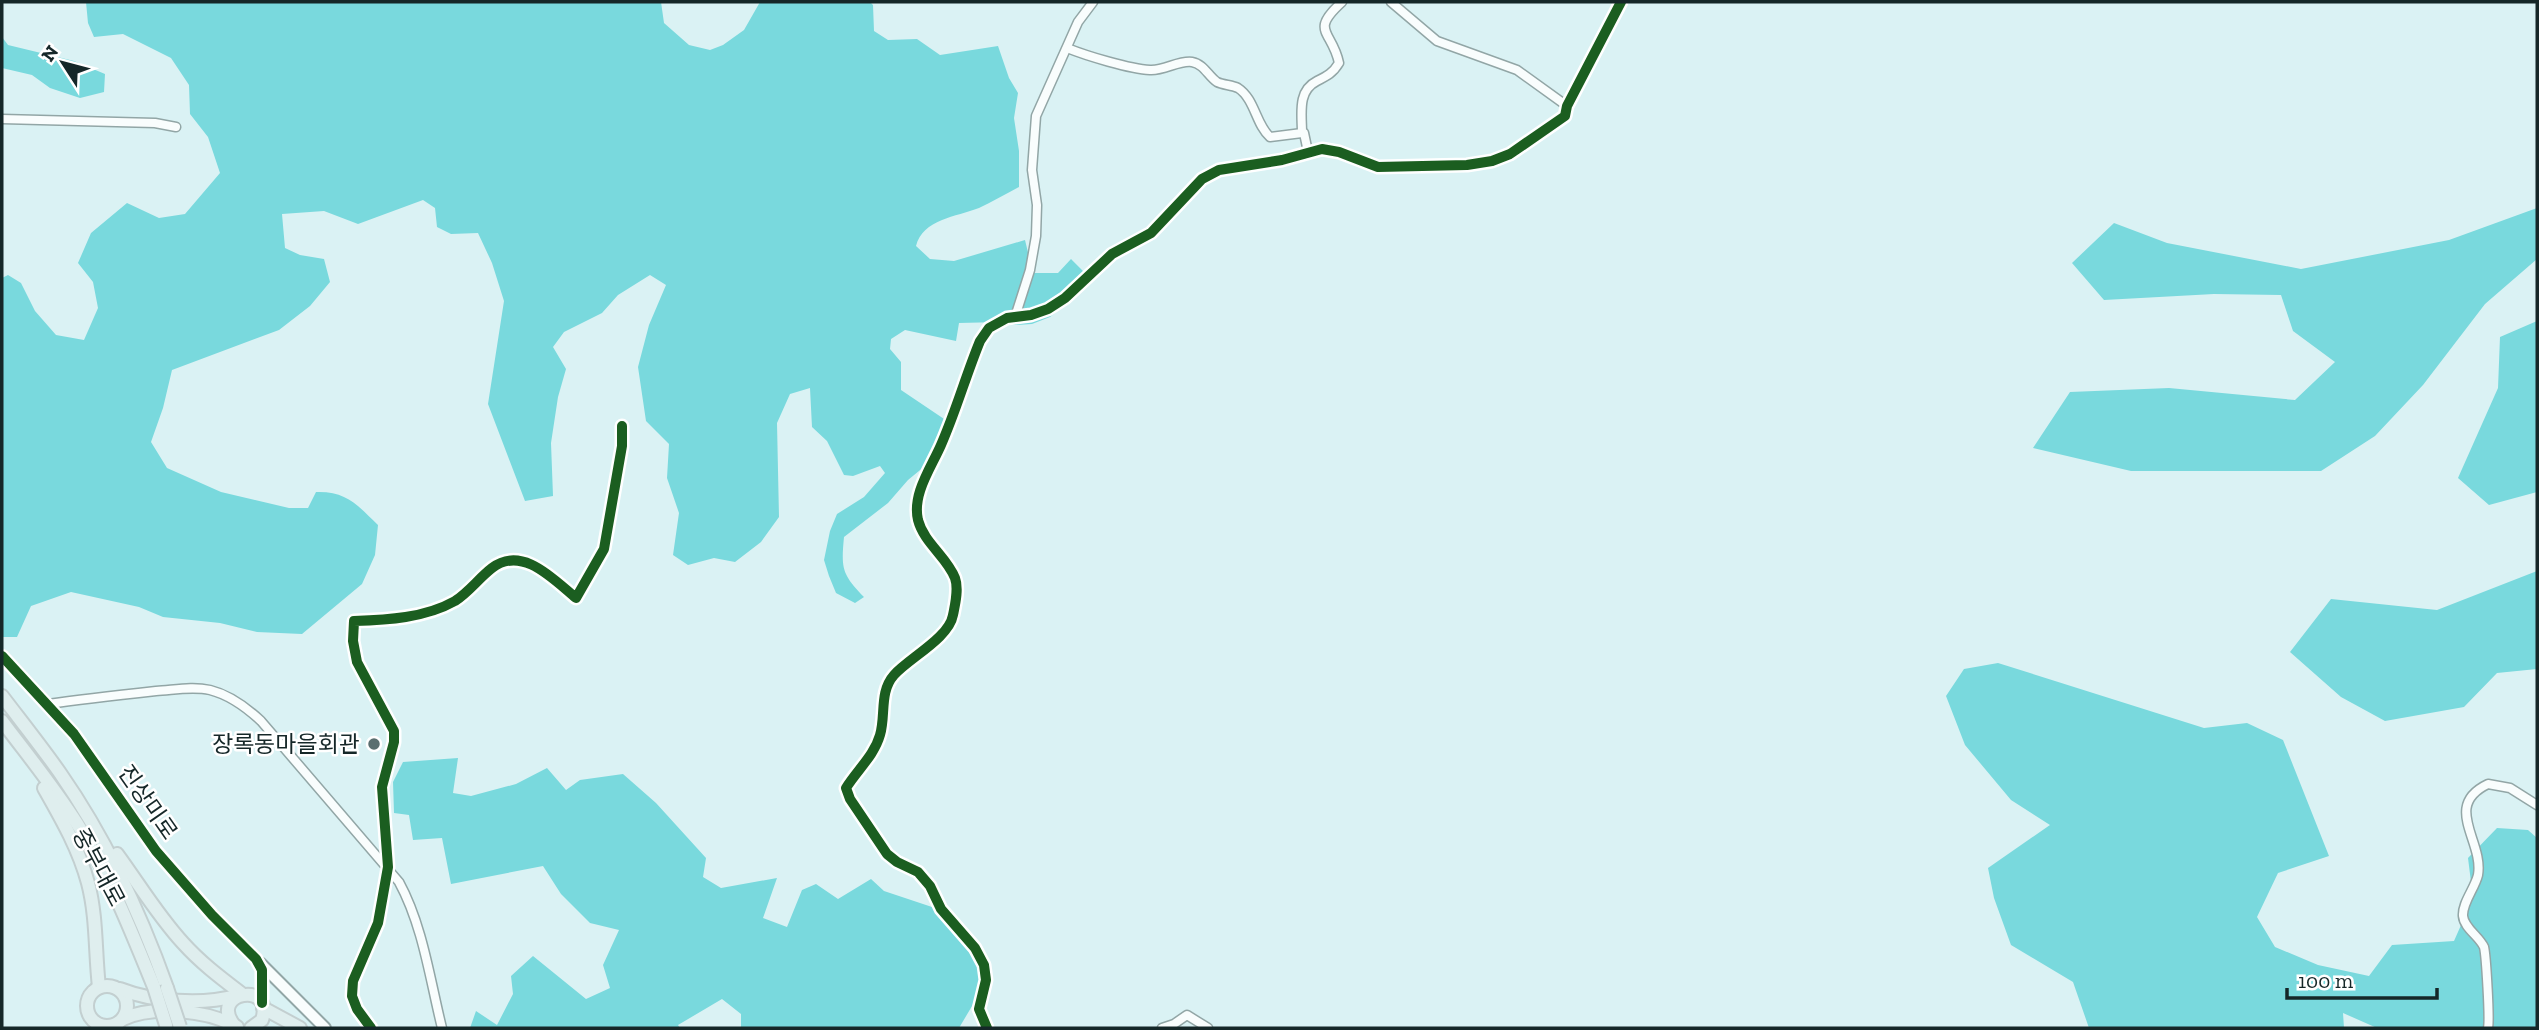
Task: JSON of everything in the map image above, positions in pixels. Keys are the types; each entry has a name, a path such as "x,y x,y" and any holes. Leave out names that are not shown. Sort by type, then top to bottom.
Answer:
{"main road":[{"name":"중부대로","path":"2,696 61,774 123,880 152,944 167,988 173,1027"},
{"name":"중부대로","path":"2,721 59,797 97,859 173,1027"},
{"path":"18,742 69,834 88,882 99,987"},
{"path":"61,774 161,916 197,957 242,995"},
{"path":"239,1028 204,1014 143,1012 111,1026 99,1026 87,1008 90,995 99,987 107,985 146,998 195,1001 222,1000 242,995 258,998 263,1006 300,1028"},
{"path":"120,989 127,1000 126,1013 122,1019"},
{"path":"239,1028 232,1023 228,1012 229,1006 242,995"},
{"path":"252,1028 262,1020 263,1006"},
{"path":"252,1028 269,1028"}],"street":[{"path":"1016,317 1030,270 1036,236 1037,205 1032,170 1036,116 1078,22 1093,2"},
{"path":"1308,152 1302,133 1300,106 1310,85 1327,77 1339,63 1324,25 1327,15 1342,2"},
{"path":"1391,2 1437,40 1517,70 1566,106"},
{"path":"987,1028 979,1009 986,980 984,965 975,948 941,909 930,886 918,872 887,854 850,799 846,788 870,756 880,735 886,686 895,674 938,638 952,620 956,601 955,579 929,542 918,520 918,500 980,341 989,328 1007,318 1048,309 1065,298 1112,254 1151,233 1202,180 1219,170 1282,160 1322,149 1339,152 1378,167 1467,165 1492,161 1510,153 1565,116 1566,106 1621,2"},
{"path":"1067,48 1151,70 1171,68 1189,61 1196,63 1216,81 1239,89 1270,137 1302,133"},
{"path":"2,119 155,123 176,127"},
{"path":"371,1028 357,1009 352,996 353,981 378,923 388,867 382,787 394,742 394,731 357,662 353,641 354,621 378,620 434,610 457,599 490,569 507,560 526,562 537,568 576,598 604,549 622,446 622,426"},
{"name":"진상미로","path":"2,656 48,704 92,758 156,851 212,915 256,959 262,970"},
{"path":"48,704 194,688 212,690 230,698 261,721 388,867 407,896 442,1028"},
{"path":"2488,1028 2484,947 2463,916 2478,869 2465,818 2467,807 2470,796 2488,784 2510,788 2537,805"},
{"path":"256,959 325,1028"},
{"path":"242,995 258,983 262,970"},
{"path":"262,970 263,1006"},
{"path":"1162,1028 1187,1015 1208,1028"}],"shaded area":[{"path":"86,2 661,2 664,23 689,45 710,50 723,45 744,30 760,2 870,2 873,5 874,31 888,40 917,39 940,55 998,46 1009,78 1018,93 1014,118 1019,151 1019,187 979,208 933,224 920,237 916,246 930,259 954,261 1025,240 1033,273 1058,273 1071,259 1083,271 1084,289 1050,317 1032,324 959,323 956,341 905,330 891,339 890,349 901,362 901,390 953,425 942,452 908,480 888,503 844,537 843,564 847,576 864,597 855,603 836,593 829,576 824,560 830,531 837,514 864,497 885,473 880,466 853,476 844,475 827,441 812,427 810,388 790,394 777,423 779,517 761,542 735,562 714,558 688,565 673,555 679,513 667,478 669,444 646,421 638,367 649,325 666,285 650,275 618,295 602,313 564,332 553,347 566,369 558,397 551,443 553,496 525,501 488,404 504,301 492,263 478,233 451,234 437,227 435,208 423,200 358,224 324,211 282,214 285,248 300,255 324,259 330,282 310,306 279,330 172,370 151,442 167,468 221,492 289,508 308,508 316,492 336,494 351,501 378,525 375,555 362,584 302,634 257,632 220,623 163,617 139,607 71,592 31,606 17,637 2,637 2,278 8,275 21,283 35,311 56,335 84,340 98,308 93,282 78,263 91,233 127,203 159,218 185,214 220,173 208,137 190,114 189,85 171,58 123,34 94,37 88,23"},
{"path":"2,37 8,45 74,61 105,74 104,92 80,98 50,88 32,75 2,68"},
{"path":"2537,208 2537,259 2485,304 2423,385 2375,436 2321,471 2131,471 2033,448 2070,392 2169,388 2295,400 2335,362 2293,331 2281,295 2214,294 2104,300 2072,263 2114,223 2167,243 2301,269 2449,240"},
{"path":"2537,321 2537,492 2489,505 2458,478 2498,388 2500,337"},
{"path":"2537,571 2537,669 2497,673 2464,707 2385,721 2341,697 2290,652 2331,599 2437,610"},
{"path":"1998,663 2204,728 2247,723 2283,740 2329,856 2278,873 2257,917 2275,947 2318,965 2369,976 2392,945 2454,941 2473,898 2468,858 2497,828 2528,830 2537,838 2537,1028 2377,1028 2343,1013 2344,1028 2089,1028 2073,982 2011,945 1994,898 1988,868 2050,825 2011,800 1965,745 1946,696 1964,669"},
{"path":"458,758 453,793 471,796 516,784 547,768 566,790 580,780 623,774 656,803 706,858 703,877 721,888 777,878 763,918 787,927 802,890 816,884 838,899 871,879 884,891 938,909 960,933 983,965 975,1001 959,1028 741,1028 741,1014 722,999 678,1025 680,1028 470,1028 476,1011 497,1025 513,994 511,976 533,956 586,999 610,988 603,965 619,930 590,923 561,894 543,866 451,884 442,838 413,840 409,815 394,813 393,782 403,762"}],"cycle path":[{"path":"987,1028 979,1009 986,980 984,965 975,948 941,909 930,886 918,872 887,854 850,799 846,788 877,743 889,682 901,668 944,632 953,615 957,592 955,578 921,528 917,510 923,481 946,432 980,341 989,328 1007,318 1031,315 1048,309 1065,298 1112,254 1151,233 1202,179 1219,170 1282,160 1322,149 1339,152 1378,167 1467,165 1492,161 1510,154 1565,116 1567,106 1621,2"},
{"path":"371,1028 357,1009 352,996 353,981 378,923 388,867 382,787 394,742 394,731 357,662 353,641 354,621 406,617 443,607 455,601 492,568 515,560 537,567 576,598 604,549 622,446 622,426"},
{"path":"2,656 74,734 156,851 212,915 256,959 262,970 262,1003"}],"place":[{"name":"장록동마을회관","path":"374,744"}]}
